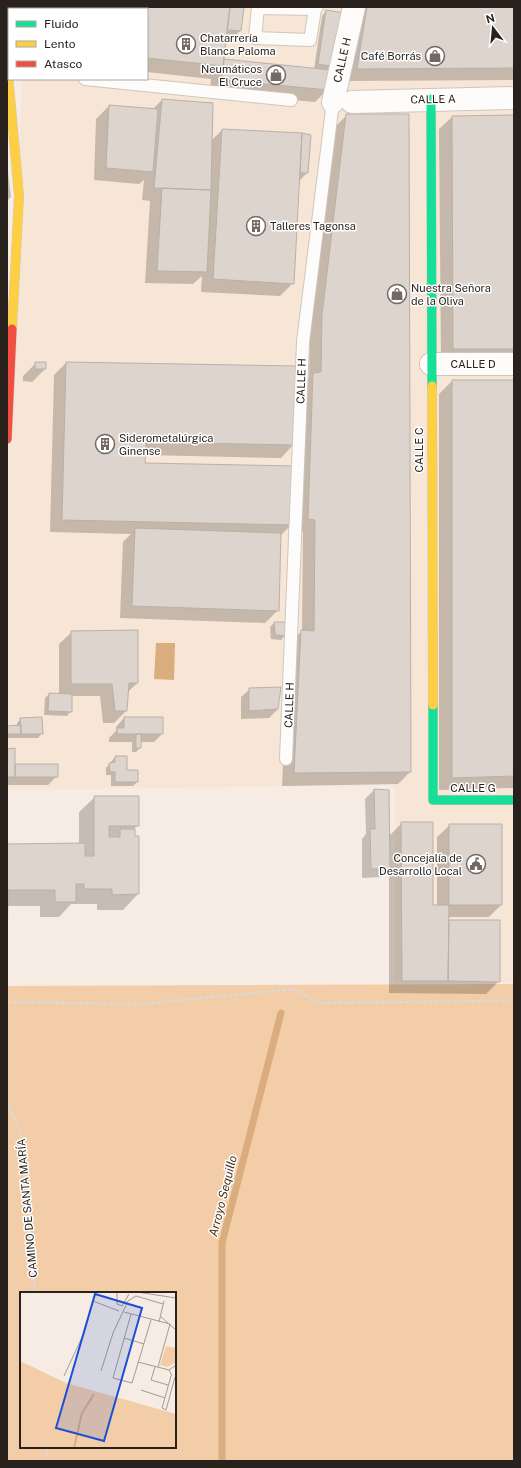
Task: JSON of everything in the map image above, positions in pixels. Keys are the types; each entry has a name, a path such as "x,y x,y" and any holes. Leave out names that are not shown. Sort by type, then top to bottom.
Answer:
{"street":[{"name":"CALLE H","path":"342,102 354,7"},
{"path":"7,439 19,196 9,80"},
{"name":"CALLE A","path":"342,102 514,98"},
{"name":"CALLE C","path":"431,99 433,800"},
{"name":"CALLE D","path":"431,364 514,364"},
{"name":"CALLE G","path":"433,800 514,800"}],"lane":[{"path":"258,7 316,8 310,40 255,38 258,7"},
{"path":"95,80 291,100"},
{"name":"CALLE H","path":"286,759 303,342 342,102"}],"path":[{"path":"7,1002 143,1004 294,989 320,1003 502,1000 514,1002"},
{"name":"CAMINO DE SANTA MARÍA","path":"7,1101 22,1138 35,1292"},
{"path":"47,1448 48,1461"}],"shaded area":[{"path":"514,7 514,982 395,982 395,785 7,790 7,346 16,258 22,80 148,80 148,8 25,8"},
{"path":"156,643 175,643 174,680 154,679"},
{"path":"514,984 514,1461 7,1461 7,986"}],"building":[{"path":"26,7 113,7 113,8"},
{"name":"Chatarrería Blanca Paloma","path":"230,7 223,66 148,58 148,8 113,8"},
{"path":"230,7 244,7 241,31 227,30"},
{"path":"367,7 514,7 514,68 357,69"},
{"path":"326,10 345,13 337,67 318,64"},
{"name":"Neumáticos El Cruce","path":"224,59 331,70 329,90 222,80"},
{"path":"162,99 213,103 211,190 154,188"},
{"path":"109,105 158,109 153,172 106,168"},
{"path":"346,114 409,114 411,772 294,773 301,630 314,631 315,520 308,519 313,373 321,372 322,315"},
{"path":"514,115 514,349 453,349 452,116"},
{"name":"Talleres Tagonsa","path":"222,129 302,133 294,284 213,279"},
{"path":"302,133 311,135 308,173 300,173"},
{"path":"162,188 211,190 207,272 157,271"},
{"path":"35,362 46,362 46,369 35,369"},
{"name":"Siderometalúrgica Ginense","path":"66,362 296,366 294,445 146,442 145,463 294,466 293,525 62,520"},
{"path":"452,380 514,380 514,776 452,778"},
{"path":"135,528 281,533 279,611 132,606"},
{"path":"274,622 288,622 286,636 275,635"},
{"path":"138,630 138,683 129,683 127,711 115,711 112,684 71,684 71,631"},
{"path":"281,687 278,709 249,711 249,688"},
{"path":"49,693 72,694 72,712 48,711"},
{"path":"42,717 43,734 21,734 20,718"},
{"path":"124,717 163,717 163,734 117,734 117,728 124,728"},
{"path":"21,725 21,734 7,734 7,726"},
{"path":"136,734 141,734 141,748 136,748"},
{"path":"15,748 15,777 7,777 7,749"},
{"path":"115,756 127,756 127,770 138,770 138,782 115,782 115,772 110,772 109,763 115,762"},
{"path":"15,764 58,764 58,777 15,777"},
{"path":"374,789 389,790 390,869 371,869 370,829 375,829"},
{"path":"94,796 139,796 139,826 109,826 109,837 120,837 120,829 135,829 135,836 139,836 139,894 112,895 112,889 84,889 84,884 76,884 76,902 55,902 55,890 8,890 7,953 7,844 85,843 85,856 94,856"},
{"path":"401,822 433,822 433,905 449,905 448,981 402,981"},
{"name":"Concejalía de Desarrollo Local","path":"449,824 502,824 502,905 449,905"},
{"path":"449,920 500,920 500,982 448,981"}],"waterway":[{"name":"Arroyo Sequillo","path":"222,1461 222,1243 281,1013"}],"traffic: fast":[{"path":"431,99 432,386"},
{"path":"433,705 433,800 514,800"}],"traffic: slow":[{"path":"7,63 8,74"},
{"path":"9,80 19,196 12,329"},
{"path":"432,386 433,705"}],"traffic: jam":[{"path":"7,439 12,329"}],"place":[{"name":"Chatarrería Blanca Paloma","path":"186,44"},
{"name":"Café Borrás","path":"435,56"},
{"name":"Neumáticos El Cruce","path":"276,75"},
{"name":"Talleres Tagonsa","path":"256,226"},
{"name":"Nuestra Señora de la Oliva","path":"397,294"},
{"name":"Siderometalúrgica Ginense","path":"105,444"},
{"name":"Concejalía de Desarrollo Local","path":"476,864"}]}
